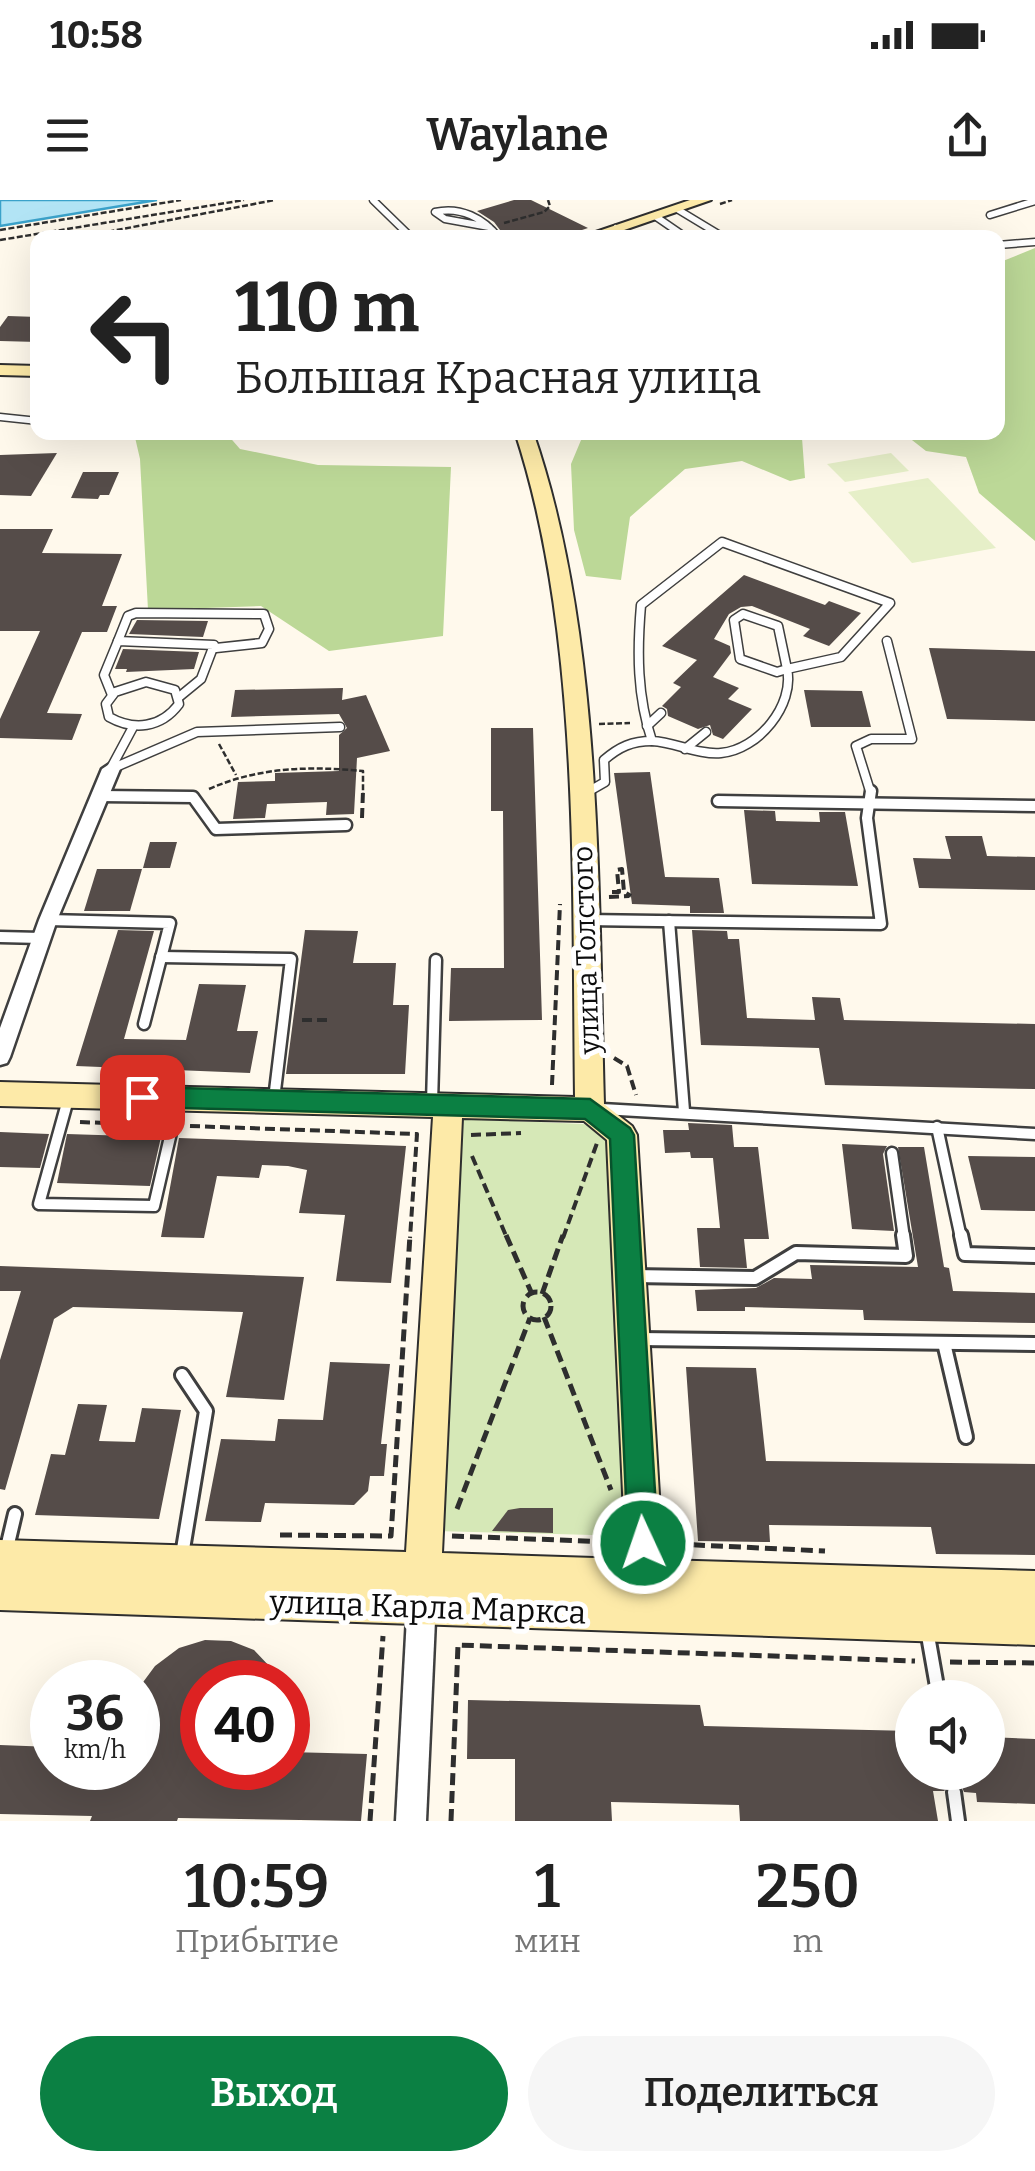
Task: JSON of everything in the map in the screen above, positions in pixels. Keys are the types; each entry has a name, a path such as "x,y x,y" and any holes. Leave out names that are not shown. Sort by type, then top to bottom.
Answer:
{"street":[{"path":"610,230 704,200"},
{"path":"0,370 30,371"},
{"name":"улица Толстого","path":"527,440 537,468 558,568 582,795 590,909 588,1121"},
{"path":"0,1057 44,929 111,770"},
{"path":"0,1094 66,1108 175,1112 274,1100 440,1103 588,1121 622,1135 644,1576"},
{"path":"411,1821 440,1103"},
{"name":"улица Карла Маркса","path":"1,1569 181,1563 1035,1590"},
{"name":"улица Карла Маркса","path":"1,1569 422,1607 1035,1626"}],"lane":[{"path":"374,200 404,230"},
{"path":"990,215 1035,202"},
{"path":"489,227 444,219 435,212 452,208 489,227 491,230"},
{"path":"677,209 712,230"},
{"path":"655,216 675,230"},
{"path":"1005,244 1035,242"},
{"path":"0,417 30,420"},
{"path":"582,795 605,782 603,768 607,757 626,744 652,741 707,754 728,752 768,726 792,687 787,669 778,626 743,614 737,616 740,659 777,672 787,669 841,657 890,603 722,542 641,606 637,652 642,713 652,741"},
{"path":"112,695 104,675 128,616 136,612 264,614 269,629 262,644 216,648 198,643 118,641"},
{"path":"590,909 669,922 881,924 868,804 872,796 856,746 871,739 912,739 888,641"},
{"path":"179,696 167,685 148,682 124,687 106,704 108,717 133,726 168,718 175,711 179,696 196,685 216,648"},
{"path":"646,726 662,713"},
{"path":"111,770 133,726"},
{"path":"111,770 196,732 340,728"},
{"path":"685,750 706,732"},
{"path":"100,796 193,797 216,829 346,825"},
{"path":"718,801 1035,806"},
{"path":"669,922 684,1111"},
{"path":"0,937 44,929 170,923 144,1024"},
{"path":"161,957 291,958 274,1100"},
{"path":"436,960 440,1103"},
{"path":"66,1108 39,1204 154,1206 175,1112"},
{"path":"588,1121 684,1111 1035,1134"},
{"path":"938,1127 966,1254 1035,1256"},
{"path":"630,1276 754,1278 796,1254 906,1256 892,1153"},
{"path":"633,1339 1035,1344"},
{"path":"944,1343 966,1437"},
{"path":"181,1563 206,1411 182,1375"},
{"path":"1,1569 15,1514"},
{"path":"926,1622 937,1680"},
{"path":"954,1792 958,1821"}],"path":[{"path":"8,239 2,229 181,200"},
{"path":"212,200 216,207"},
{"path":"111,230 244,200"},
{"path":"68,230 275,200"},
{"path":"489,227 544,212 550,206 548,200"},
{"path":"141,206 147,216"},
{"path":"74,218 78,228"},
{"path":"0,240 30,237"},
{"path":"584,725 631,723"},
{"path":"212,732 236,775"},
{"path":"193,797 236,775 328,767 363,771 364,813 358,824 346,825"},
{"path":"590,909 631,896 624,892 622,869 617,870 619,892 606,893"},
{"path":"552,1084 560,904"},
{"path":"283,1020 332,1020"},
{"path":"66,1108 175,1112 417,1134 391,1536"},
{"path":"542,1294 592,1148 604,1135 588,1121"},
{"path":"464,1136 533,1132"},
{"path":"471,1153 532,1294"},
{"path":"532,1294 542,1294"},
{"path":"530,1318 522,1307 532,1294"},
{"path":"542,1294 551,1307 544,1317"},
{"path":"530,1318 544,1317"},
{"path":"544,1317 611,1490"},
{"path":"530,1318 446,1536 612,1542"},
{"path":"370,1821 384,1626"},
{"path":"452,1821 458,1646 1035,1663"}],"green space":[{"path":"1035,248 1035,541 979,493 966,457 926,451 912,440 1005,440 1005,260"},
{"path":"136,440 232,440 240,449 318,465 451,467 443,636 329,651 261,606 148,610"},
{"path":"581,440 802,440 805,478 790,481 742,461 685,469 630,517 621,580 586,576 574,530 571,464"},
{"path":"891,453 909,471 845,482 827,464"},
{"path":"928,478 996,548 912,563 848,492"},
{"path":"464,1119 584,1124 606,1133 630,1536 435,1531 452,1130"}],"water":[{"path":"0,200 157,200 0,226"}],"building":[{"path":"514,200 531,200 588,228 500,230 477,211"},
{"path":"8,316 30,317 30,342 0,341 0,327"},
{"path":"57,453 31,496 0,495 0,455"},
{"path":"83,472 119,472 109,495 100,495 98,499 71,498"},
{"path":"0,529 53,529 42,553 122,554 102,606 117,606 107,632 82,632 47,713 82,714 72,740 0,738 0,719 40,631 0,631"},
{"path":"744,575 825,605 829,601 861,613 829,646 803,636 810,629 752,606 729,614 714,639 730,646 731,653 713,677 739,688 728,699 752,709 723,739 713,735 710,725 698,729 668,716 662,706 681,687 673,683 697,660 662,646"},
{"path":"137,620 208,621 203,637 129,634"},
{"path":"929,648 1035,651 1035,721 947,719"},
{"path":"123,649 199,652 194,669 126,672 127,669 115,669"},
{"path":"343,688 342,700 366,695 390,751 357,758 354,814 326,815 327,802 267,804 265,818 233,819 238,782 275,781 275,773 339,771 339,735 347,728 339,714 231,717 235,690"},
{"path":"804,690 862,691 871,727 811,727"},
{"path":"491,728 533,728 542,1020 449,1021 451,968 504,968 503,811 491,811"},
{"path":"650,772 665,877 719,878 724,913 690,913 690,906 632,904 614,773"},
{"path":"744,810 775,811 776,821 820,822 819,812 845,812 858,886 752,884"},
{"path":"945,836 982,836 987,856 1035,857 1035,890 919,888 913,858 951,859"},
{"path":"150,842 177,842 170,868 143,868"},
{"path":"97,869 142,869 130,911 84,911"},
{"path":"118,930 154,931 124,1039 186,1040 199,984 246,985 237,1031 258,1031 250,1073 76,1066"},
{"path":"305,930 358,931 353,963 396,963 393,1005 409,1005 405,1074 286,1074"},
{"path":"692,930 727,931 728,939 739,939 747,1018 815,1020 812,997 840,998 844,1020 1035,1024 1035,1089 825,1085 819,1048 701,1045"},
{"path":"688,1123 732,1125 734,1147 758,1147 769,1239 744,1239 747,1268 700,1267 697,1228 720,1228 713,1158 691,1158 690,1152 665,1153 663,1130 689,1130"},
{"path":"0,1132 49,1134 40,1168 0,1167"},
{"path":"67,1134 161,1137 150,1186 57,1183"},
{"path":"179,1138 406,1146 391,1283 336,1281 345,1215 299,1213 307,1170 288,1166 262,1165 259,1178 217,1176 204,1238 161,1237"},
{"path":"842,1144 887,1146 883,1154 894,1231 852,1229"},
{"path":"898,1147 924,1147 944,1267 949,1268 953,1291 1035,1293 1035,1323 864,1320 863,1310 745,1307 745,1311 697,1311 695,1290 756,1288 774,1278 812,1279 810,1265 918,1267"},
{"path":"968,1156 1035,1157 1035,1211 981,1210"},
{"path":"0,1266 304,1277 284,1400 226,1397 243,1312 73,1307 54,1319 5,1490 0,1489 0,1360 21,1291 0,1291"},
{"path":"330,1362 390,1364 381,1444 387,1444 384,1476 370,1476 368,1491 354,1505 265,1503 261,1522 205,1521 221,1439 275,1441 278,1419 323,1420"},
{"path":"686,1367 756,1368 766,1461 1035,1464 1035,1555 936,1554 931,1527 769,1525 770,1542 698,1541"},
{"path":"78,1404 107,1405 99,1441 135,1442 142,1408 181,1410 159,1519 35,1515 51,1454 65,1455"},
{"path":"553,1508 553,1533 492,1531 508,1510"},
{"path":"205,1640 231,1641 254,1650 263,1660 180,1660 180,1790 310,1790 310,1753 367,1754 361,1821 90,1821 92,1816 0,1814 0,1745 30,1746 30,1790 160,1790 160,1662 179,1648"},
{"path":"468,1700 700,1705 704,1726 895,1731 895,1790 945,1790 933,1791 938,1821 740,1821 739,1805 611,1802 612,1821 515,1821 515,1759 467,1759"},
{"path":"1005,1738 1035,1739 1035,1804 977,1802 976,1793 964,1792 1005,1790"}],"route":[{"path":"142,1097 590,1109 622,1135 643,1543"}]}
